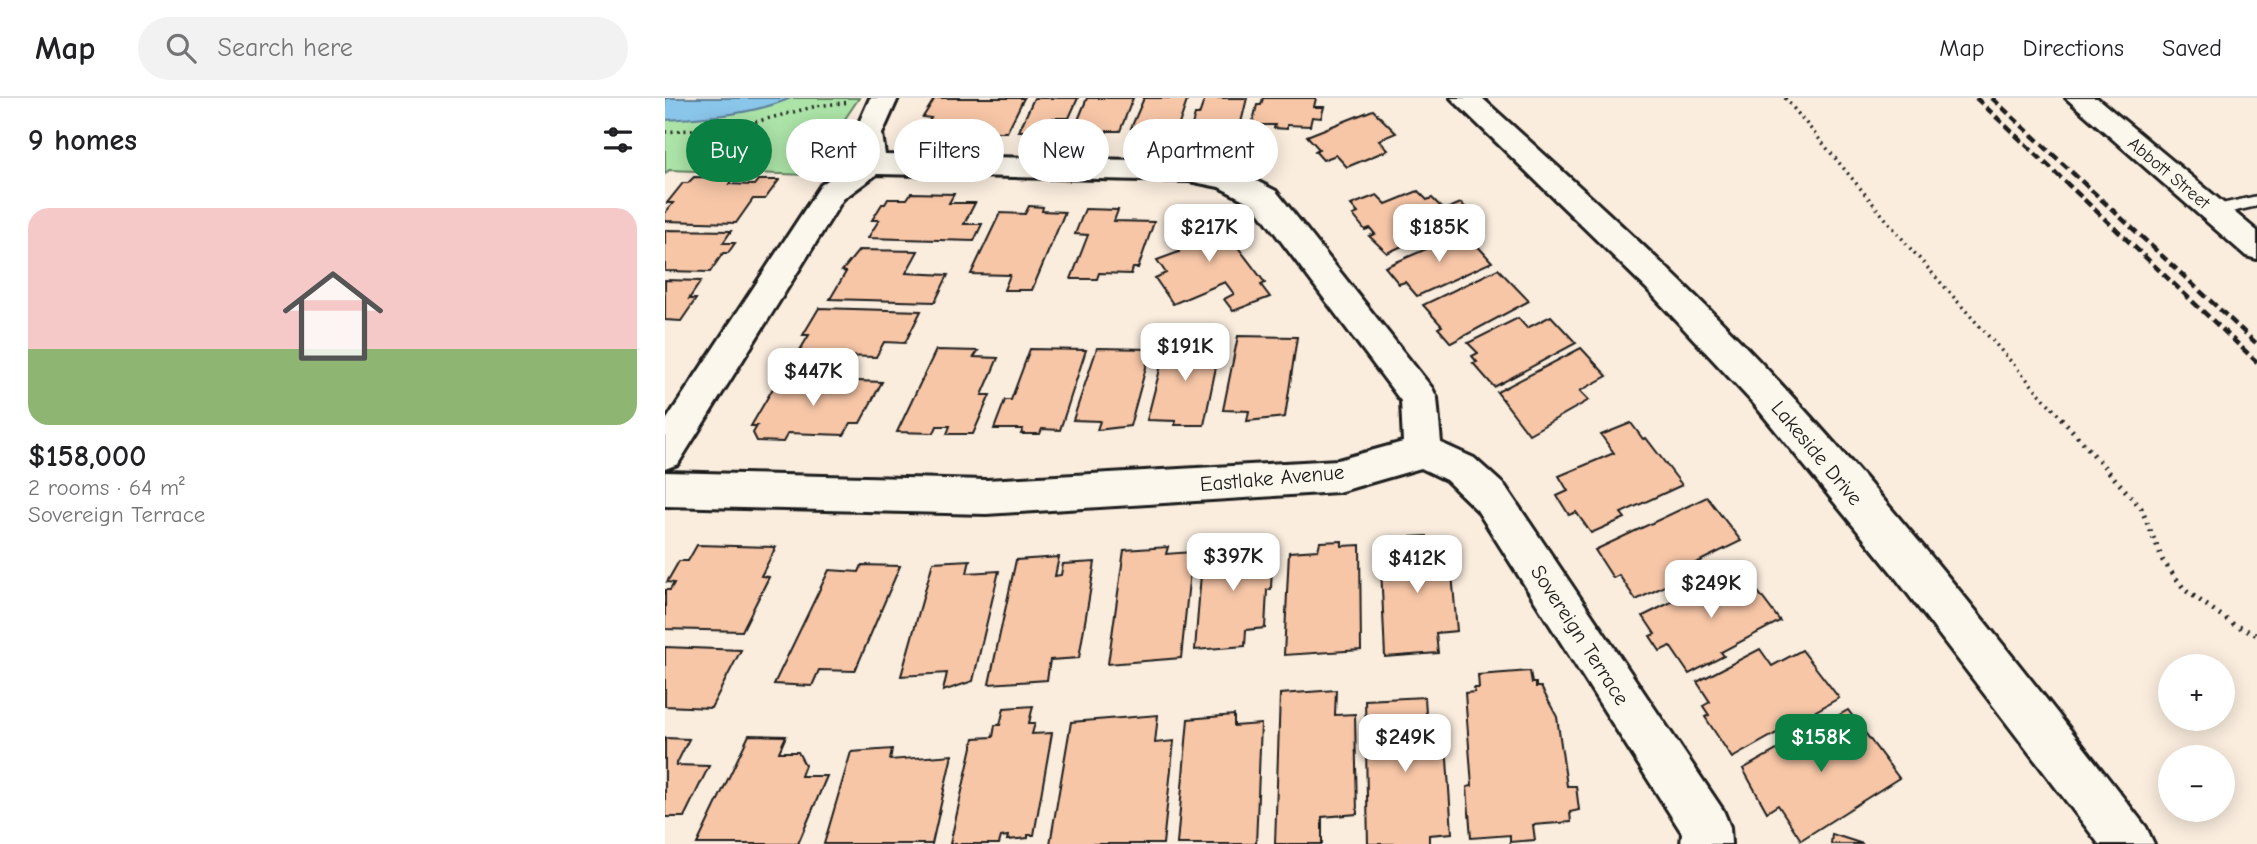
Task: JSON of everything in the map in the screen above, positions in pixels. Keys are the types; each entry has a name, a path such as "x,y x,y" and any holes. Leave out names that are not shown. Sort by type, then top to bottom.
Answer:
{"street":[{"name":"Lakeside Drive","path":"1465,98 1642,262 1766,393 1967,631 2129,844"},
{"name":"Abbott Street","path":"2080,98 2257,248"},
{"path":"875,119 883,100"},
{"path":"880,164 1189,171 1229,179 1265,198 1419,398 1423,452"},
{"path":"665,453 832,192 846,182"},
{"name":"Eastlake Avenue","path":"665,489 986,497 1338,477 1423,452"},
{"name":"Sovereign Terrace","path":"1423,452 1460,469 1491,498 1706,827 1706,844"}],"lane":[{"path":"2214,211 2257,201"}],"path":[{"path":"1785,98 1910,248 2133,498 2141,508 2163,561 2185,590 2233,624 2257,635"},
{"path":"665,132 735,127 831,103 883,100"}],"green space":[{"path":"665,98 859,98 845,119 786,119 786,174 772,174 772,119 686,119 686,171 669,170 665,174"}],"water":[{"path":"665,98 791,98 745,112 665,120"}],"building":[{"path":"935,98 1024,98 1007,132 1004,132 1004,119 923,117"},
{"path":"1034,98 1078,98 1069,118 1024,119"},
{"path":"1087,98 1133,98 1120,131 1109,131 1109,119 1078,119"},
{"path":"1144,98 1188,98 1181,119 1135,119"},
{"path":"1205,98 1247,98 1242,119 1194,119 1195,115 1199,115"},
{"path":"1263,98 1316,98 1314,107 1324,107 1321,118 1312,117 1310,126 1287,125 1287,129 1278,128 1278,119 1254,119 1257,105 1261,105"},
{"path":"1373,110 1396,133 1379,140 1388,150 1347,167 1336,155 1323,160 1315,151 1319,149 1307,136"},
{"path":"779,180 765,199 753,199 736,223 665,221 665,213 673,203 667,203 683,183 730,182 729,184 754,185 756,182"},
{"path":"1418,191 1427,200 1432,198 1444,210 1461,203 1472,214 1387,253 1369,236 1375,234 1370,228 1365,230 1353,215 1358,213 1351,205 1377,195 1386,204"},
{"path":"911,193 954,194 949,203 975,203 964,224 982,224 974,241 868,238 879,220 872,220 882,204 888,199 907,199"},
{"path":"1029,206 1043,207 1042,211 1065,212 1032,290 1004,290 1010,275 971,274 1000,213 1025,214"},
{"path":"1085,209 1118,210 1114,221 1154,222 1138,268 1133,268 1131,274 1099,273 1097,279 1071,279 1088,235 1075,234"},
{"path":"1196,213 1198,216 1205,214 1211,222 1217,219 1230,237 1235,235 1242,244 1237,246 1265,283 1261,285 1270,297 1233,311 1224,299 1234,294 1225,282 1173,304 1155,278 1166,273 1157,260 1179,252 1170,239 1180,234 1172,223"},
{"path":"665,230 731,231 723,243 735,243 728,253 723,253 710,272 665,271"},
{"path":"1465,232 1492,262 1417,296 1405,282 1399,284 1385,267"},
{"path":"859,250 918,251 906,273 948,275 935,302 830,299 846,272 842,271"},
{"path":"1498,269 1529,301 1451,343 1438,328 1442,326 1423,305"},
{"path":"665,280 701,281 689,299 696,299 681,321 665,320"},
{"path":"819,308 921,311 905,343 884,342 876,357 797,355 809,335 803,335"},
{"path":"1551,316 1576,343 1494,387 1473,363 1477,362 1472,356 1478,353 1468,343 1518,318 1527,328"},
{"path":"1238,336 1297,337 1285,417 1247,421 1249,411 1223,410"},
{"path":"1167,342 1221,343 1204,425 1175,425 1176,421 1147,420"},
{"path":"1097,348 1151,349 1130,426 1097,430 1100,421 1073,420"},
{"path":"1581,348 1607,376 1580,391 1589,400 1529,434 1497,392"},
{"path":"1030,349 1086,350 1060,430 1042,429 1040,434 1021,434 1023,429 994,429 1005,400 1011,400"},
{"path":"936,350 978,351 974,357 998,358 982,395 990,395 973,434 947,434 950,426 937,426 934,433 897,432"},
{"path":"779,378 882,382 860,423 851,423 844,435 788,433 783,442 757,441 753,433 757,426 751,426"},
{"path":"1631,423 1682,485 1621,513 1625,518 1591,533 1576,512 1569,515 1557,496 1568,491 1559,476 1614,453 1601,435"},
{"path":"1707,497 1741,541 1667,577 1671,583 1636,600 1619,575 1613,578 1595,550"},
{"path":"1427,536 1427,541 1449,539 1457,631 1436,633 1438,653 1385,657 1380,544 1411,541 1411,537"},
{"path":"1273,539 1271,589 1267,590 1265,628 1246,630 1245,646 1195,650 1203,548 1243,545 1244,541"},
{"path":"1342,541 1342,546 1360,545 1361,650 1284,655 1289,552 1318,550 1320,542"},
{"path":"697,545 776,547 761,576 769,577 742,631 665,629 665,590 670,590 674,583 667,582 679,561 688,561"},
{"path":"1168,547 1166,554 1192,552 1181,658 1108,664 1124,550"},
{"path":"1059,557 1055,576 1061,575 1063,564 1095,562 1079,658 1050,660 1047,680 989,684 1016,560"},
{"path":"970,560 967,573 999,571 973,681 943,691 947,673 901,676 933,562"},
{"path":"862,565 900,566 855,671 819,670 812,686 774,684 829,570 859,572"},
{"path":"1740,568 1780,621 1721,652 1724,656 1689,674 1670,646 1660,651 1650,636 1655,634 1643,616"},
{"path":"665,647 741,650 711,708 665,706"},
{"path":"1760,649 1772,666 1802,650 1839,698 1732,758 1705,717 1709,715 1703,706 1710,702 1697,682"},
{"path":"1530,671 1532,683 1541,687 1557,717 1567,786 1576,786 1579,810 1570,812 1571,822 1533,825 1535,840 1510,842 1510,835 1471,838 1467,787 1472,786 1465,693 1475,692 1474,688 1479,688 1478,675"},
{"path":"1336,690 1335,715 1355,714 1357,814 1322,817 1322,844 1275,844 1280,694"},
{"path":"1425,697 1427,731 1445,730 1452,833 1429,835 1429,844 1368,844 1365,700"},
{"path":"1033,706 1029,723 1035,723 1032,734 1052,733 1034,835 1007,840 1008,836 1001,837 999,844 950,844 974,738 993,737 995,725 1000,725 1004,708"},
{"path":"1848,710 1899,778 1801,840 1778,805 1767,812 1743,769"},
{"path":"1158,715 1155,743 1174,741 1163,844 1050,844 1071,722"},
{"path":"1234,715 1234,726 1261,724 1256,844 1177,844 1188,719"},
{"path":"749,735 786,736 779,752 798,752 805,765 801,776 827,776 798,844 697,844"},
{"path":"665,738 689,739 676,765 709,766 684,817 665,817"},
{"path":"892,749 890,760 952,755 932,844 824,844 851,752"},
{"path":"1832,834 1863,844 1831,844"}],"railway":[{"path":"1976,98 2257,362"},
{"path":"1992,98 2257,344"}]}
